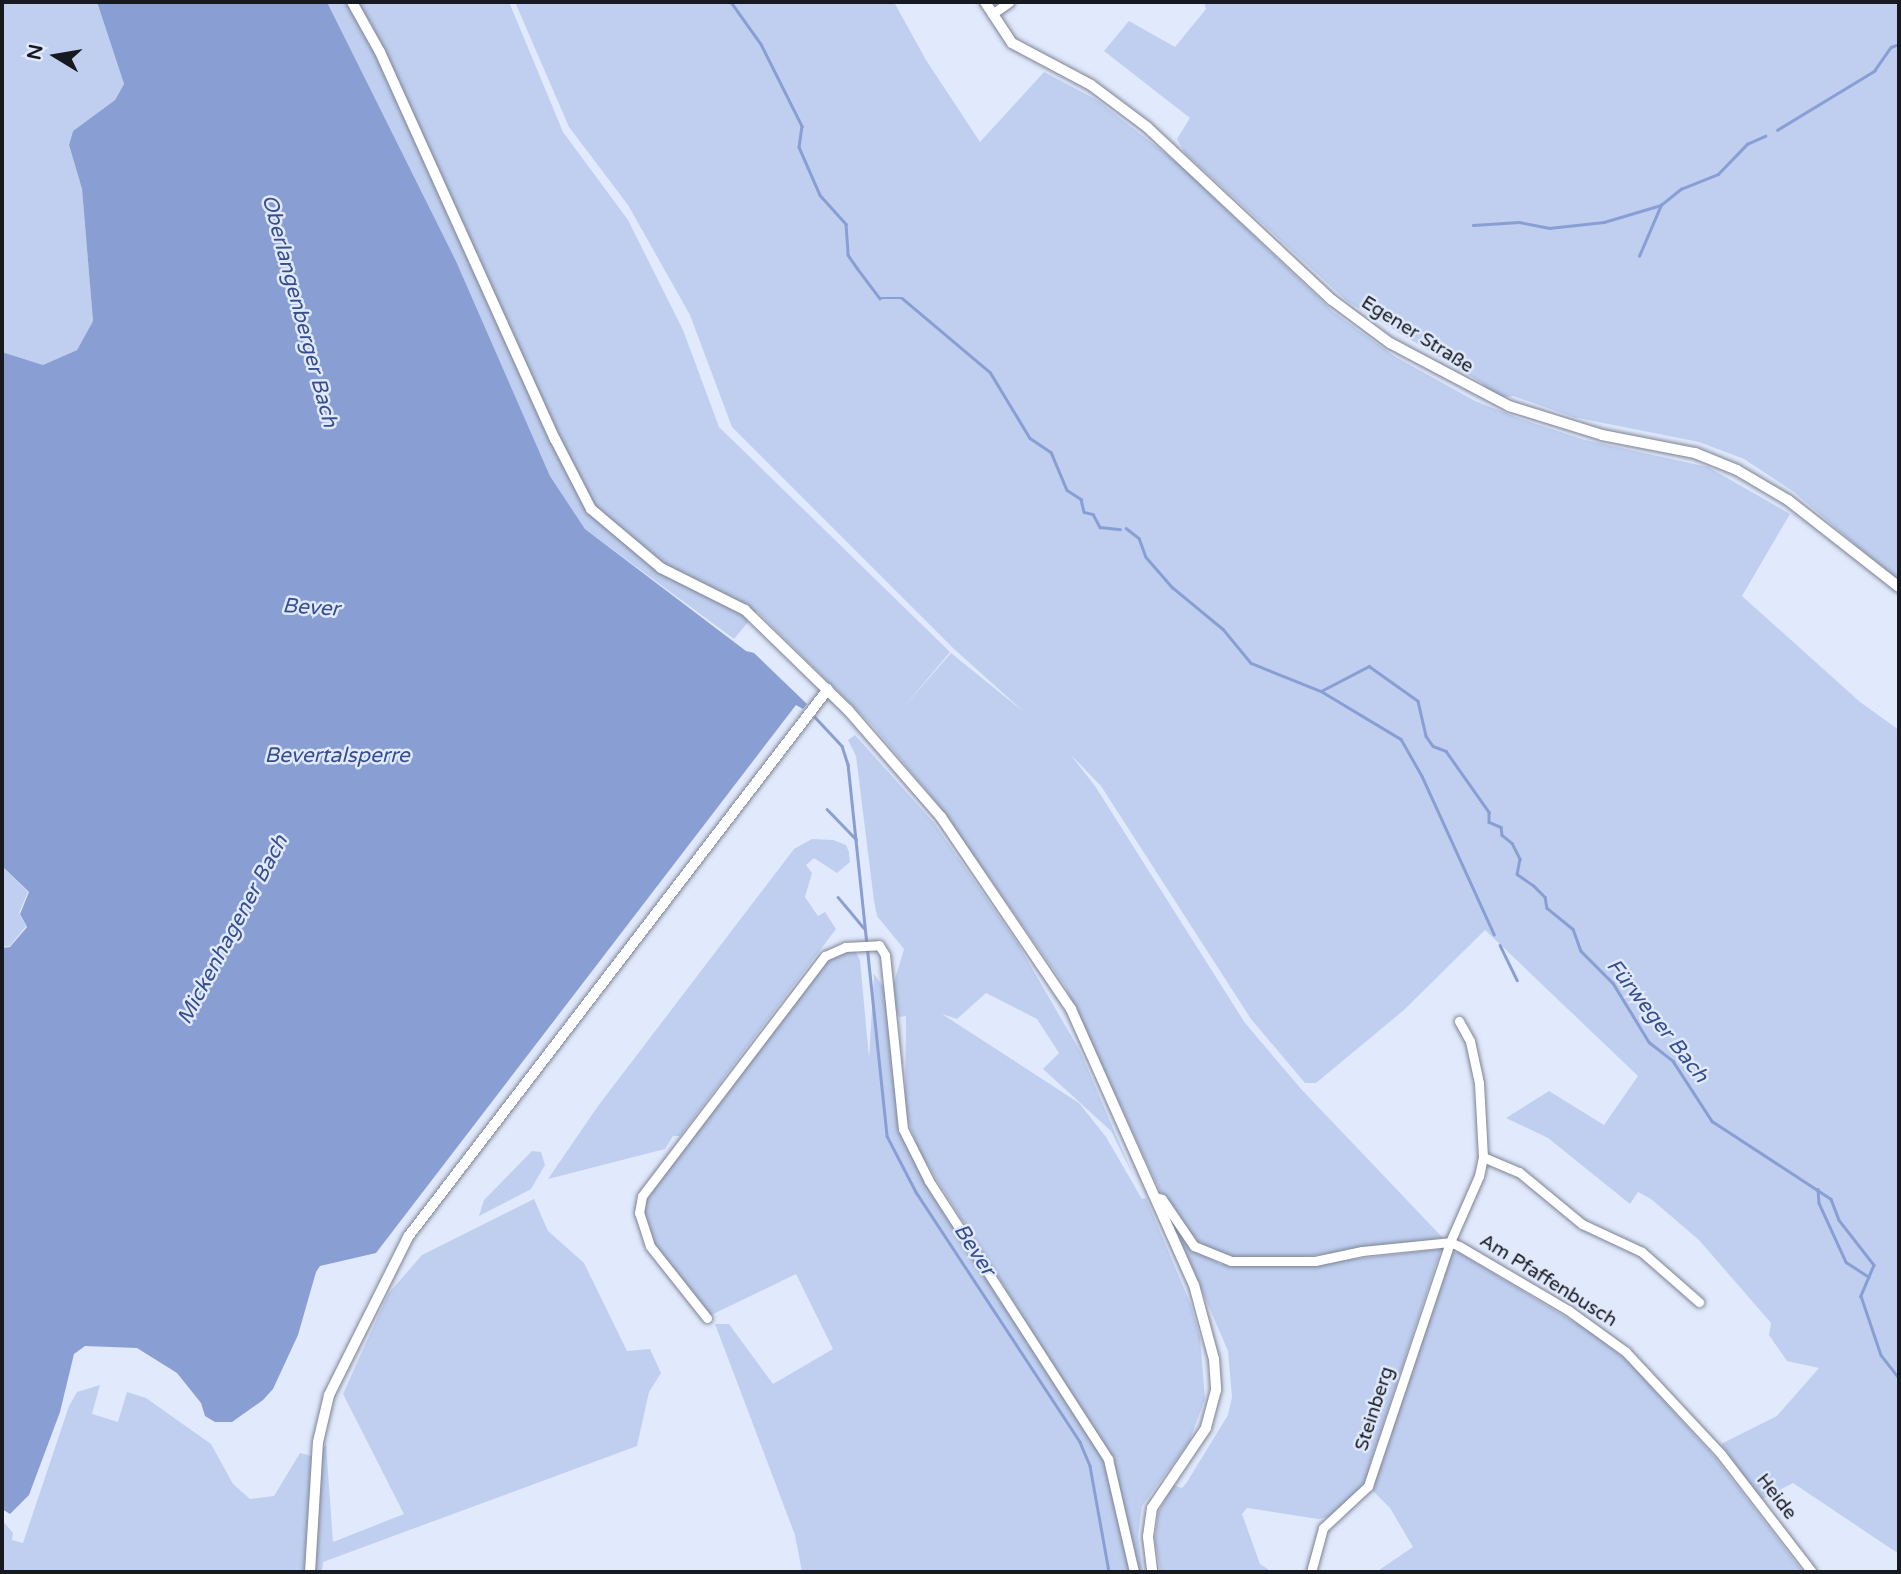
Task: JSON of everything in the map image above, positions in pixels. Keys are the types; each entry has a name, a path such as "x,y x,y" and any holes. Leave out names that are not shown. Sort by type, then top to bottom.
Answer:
{"street":[{"path":"352,2 391,76 555,439 591,509 661,568 745,610 828,689 932,806 1060,990 1201,1304 1210,1336 1216,1390 1201,1437 1152,1508 1148,1537 1152,1572"},
{"name":"Egener Straße","path":"985,2 1012,43 1091,85 1147,127 1332,300 1390,343 1509,406 1602,435 1695,453 1737,470 1788,500 1899,587"},
{"path":"992,14 1009,2"},
{"path":"310,1572 317,1446 329,1395 408,1237 828,689"},
{"path":"707,1318 650,1247 639,1213 642,1196 825,956 859,945 881,946 885,955 900,1113 911,1147 1108,1459 1134,1572"},
{"path":"1458,1021 1470,1041 1479,1083 1483,1157 1518,1172 1582,1224 1642,1252 1699,1302"},
{"name":"Steinberg","path":"1311,1572 1323,1528 1368,1486 1450,1242 1483,1157"},
{"path":"1155,1198 1162,1199 1194,1246 1230,1261 1315,1261 1450,1242"},
{"name":"Am Pfaffenbusch","path":"1450,1242 1568,1310 1626,1352 1712,1443"},
{"name":"Heide","path":"1712,1443 1812,1572"}],"shaded area":[{"path":"2,2 97,2 124,84 115,100 73,131 69,145 82,189 93,321 77,350 43,365 2,352"},
{"path":"327,2 509,2 563,132 628,220 683,330 719,427 950,652 903,708 951,653 1024,712 954,649 732,427 690,315 628,205 569,127 515,2 894,2 926,60 980,142 1044,72 1097,100 1181,166 1332,311 1394,356 1475,401 1521,419 1585,440 1708,467 1790,514 1742,596 1860,702 1899,730 1899,1554 1793,1483 1760,1500 1721,1444 1777,1416 1819,1368 1787,1361 1769,1335 1771,1323 1699,1240 1651,1199 1638,1192 1630,1204 1548,1138 1506,1118 1549,1091 1604,1125 1638,1076 1485,930 1404,1010 1316,1083 1305,1083 1251,1019 1101,786 1070,754 1095,786 1245,1023 1302,1090 1443,1238 1302,1257 1223,1257 1196,1244 1159,1189 1065,986 937,803 873,726 757,611 734,639 585,529 550,476 456,261"},
{"path":"1204,2 1899,2 1899,582 1794,492 1744,459 1699,442 1573,417 1513,396 1493,399 1482,383 1347,301 1185,153 1177,139 1190,118 1104,51 1129,21 1175,47 1206,9"},
{"path":"855,735 934,823 1018,944 1080,1051 1134,1177 1111,1131 1043,1069 1059,1053 1037,1019 986,993 957,1019 942,1014 1079,1103 1106,1137 1142,1199 1146,1198 1191,1305 1200,1337 1205,1399 1189,1442 1142,1506 1138,1536 1143,1572 802,1572 795,1535 715,1324 729,1324 773,1384 833,1349 796,1274 709,1316 657,1252 649,1234 642,1213 646,1193 824,961 840,950 854,949 860,960 869,1058 874,974 890,996 904,949 877,916 856,756 848,740","holes":["891,999 899,1017 906,1016 905,1112 920,1153 1102,1442 915,1157 900,1113"]},
{"path":"812,839 833,840 846,845 849,852 850,862 837,873 814,858 806,865 812,873 805,897 818,916 825,912 836,929 680,1136 673,1136 665,1149 548,1179 598,1106 794,849"},
{"path":"2,866 28,892 19,913 26,926 10,946 2,947"},
{"path":"532,1151 541,1152 545,1165 531,1189 479,1216 484,1200"},
{"path":"534,1199 548,1231 584,1263 627,1351 650,1349 661,1373 649,1392 637,1446 323,1562 322,1572 313,1572 322,1450 326,1444 333,1542 404,1514 343,1394 388,1294 422,1255"},
{"path":"1169,1214 1191,1248 1220,1264 1294,1266 1441,1249 1369,1467 1373,1472 1343,1514 1318,1519 1247,1508 1242,1514 1260,1564 1272,1572 1161,1572 1155,1542 1158,1513 1173,1485 1182,1488 1187,1482 1228,1415 1232,1397 1228,1351"},
{"path":"1458,1252 1592,1333 1629,1362 1717,1460 1803,1572 1376,1572 1413,1547 1390,1508 1371,1489 1452,1254"},
{"path":"100,1385 92,1414 118,1422 127,1392 146,1398 211,1444 233,1484 250,1499 274,1496 300,1453 312,1456 306,1572 2,1572 2,1520 13,1533 12,1540 23,1543 69,1406 77,1392"}],"water":[{"name":"Bevertalsperre","path":"97,2 327,2 456,261 550,476 585,529 746,651 754,653 807,704 803,709 796,705 376,1253 320,1266 298,1335 273,1389 263,1400 232,1422 215,1422 205,1416 201,1403 177,1373 137,1348 85,1346 74,1354 60,1412 29,1495 10,1514 2,1509 2,948 10,947 27,927 20,914 29,892 2,866 2,352 43,365 77,350 93,321 82,189 69,145 73,131 115,100 124,84"}],"waterway":[{"name":"Fürweger Bach","path":"731,2 761,44 802,126 799,147 820,195 846,224 848,255 857,268 880,298 902,298 990,372 1030,438 1051,452 1067,490 1081,499 1084,512 1093,514 1100,527 1120,529"},
{"path":"1777,130 1874,71 1891,47 1899,44"},
{"path":"1473,225 1519,222 1549,228 1604,222 1661,205 1681,189 1718,174 1747,144 1765,136"},
{"path":"1639,256 1661,205"},
{"name":"Fürweger Bach","path":"1126,528 1139,538 1146,557 1172,587 1223,629 1251,663 1321,691 1369,666 1418,701 1426,736 1433,746 1446,751 1489,812 1489,822 1501,827 1502,835 1512,843 1520,859 1517,874 1533,885 1545,897 1547,908 1573,929 1581,951 1613,983 1649,1042 1673,1061 1712,1121 1831,1199 1839,1220 1874,1265 1861,1296 1881,1355 1899,1378"},
{"path":"1321,691 1401,739 1422,776 1494,934"},
{"name":"Bever","path":"815,717 842,746 848,764 887,1136 916,1192 1080,1442 1090,1466 1109,1572"},
{"path":"827,809 856,839"},
{"name":"Bever","path":"838,897 864,928"},
{"path":"1500,945 1517,980"},
{"path":"1818,1189 1819,1203 1846,1262 1869,1277"}],"water label":[{"name":"Oberlangenberger Bach","path":"299,311"},
{"name":"Mickenhagener Bach","path":"233,930"}]}
